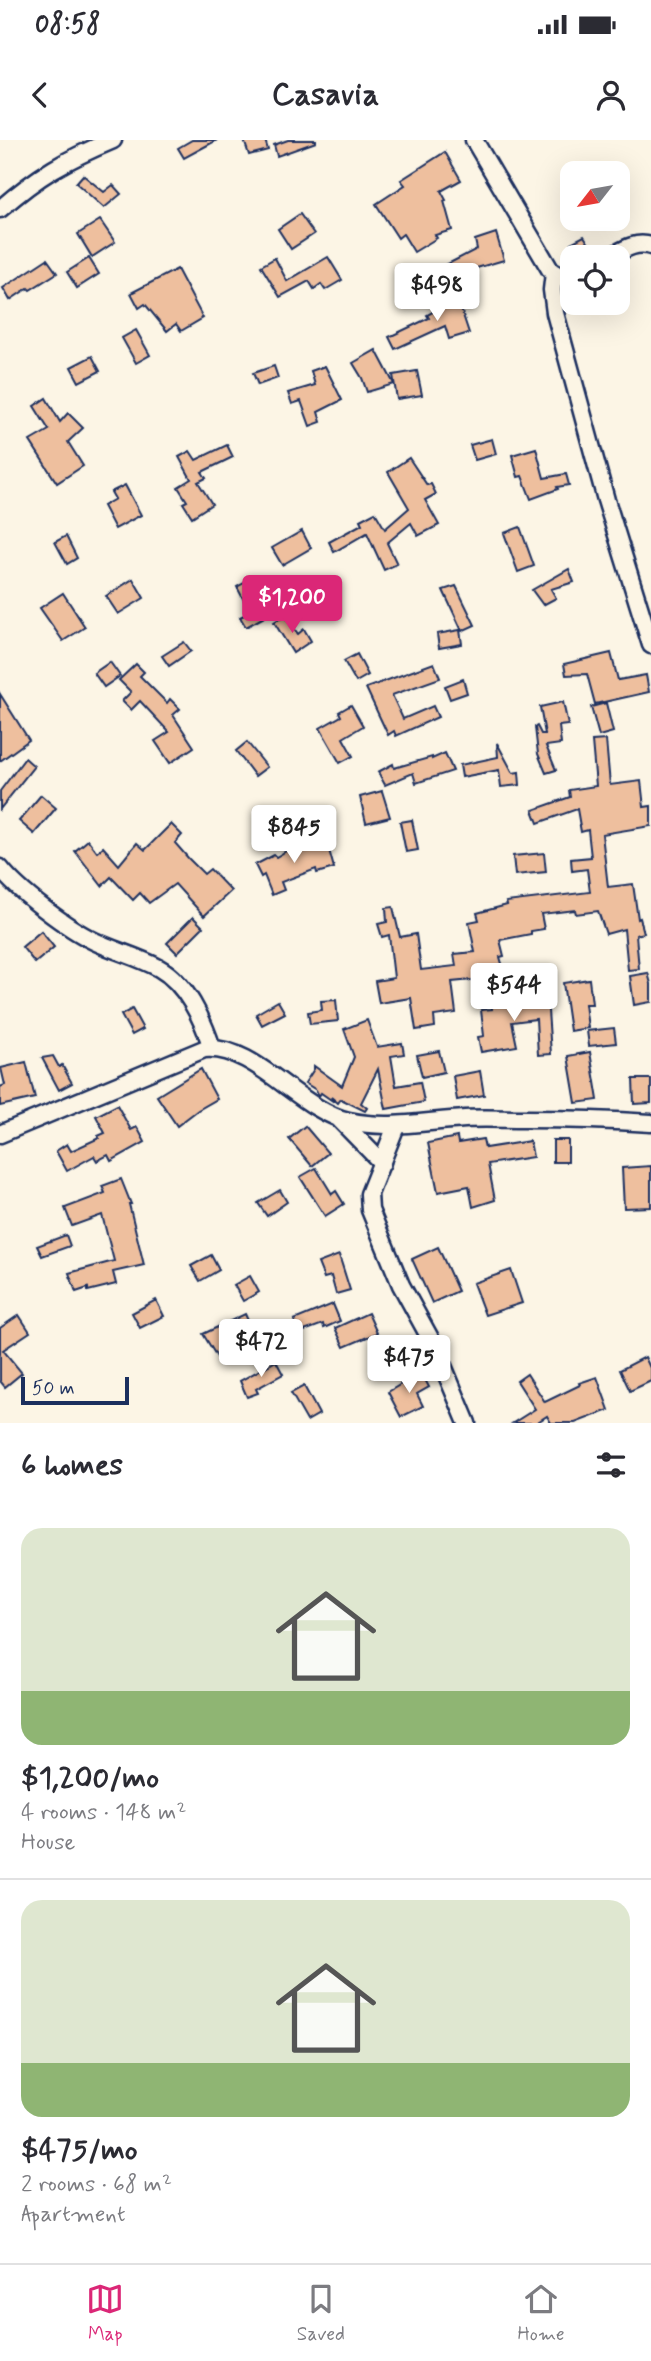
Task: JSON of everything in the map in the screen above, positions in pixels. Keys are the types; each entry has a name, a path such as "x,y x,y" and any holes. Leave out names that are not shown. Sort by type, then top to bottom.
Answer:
{"street":[{"path":"0,209 29,183 53,168 113,140"},
{"path":"474,140 554,273 560,276"},
{"path":"630,247 643,244 651,246"},
{"path":"554,273 552,290 555,313 606,500 651,645"},
{"path":"0,868 16,885 91,939 161,969 181,989 199,1016 212,1048"},
{"path":"0,1135 204,1049 212,1048 251,1063 326,1115 367,1125 396,1126 466,1119 651,1123"},
{"path":"338,1119 382,1163"},
{"path":"396,1126 369,1194 372,1216 401,1285 436,1349 467,1423"}],"building":[{"path":"192,140 217,140 184,158 178,148"},
{"path":"244,140 265,140 268,150 249,155"},
{"path":"288,140 316,142 277,156 274,145"},
{"path":"445,152 461,180 441,191 446,200 444,201 452,230 435,235 437,238 414,252 403,234 398,238 376,204 405,185 401,180"},
{"path":"83,175 104,192 113,185 121,194 104,208 76,183"},
{"path":"300,214 314,234 291,249 278,229"},
{"path":"100,220 115,242 92,257 78,234"},
{"path":"496,233 504,260 473,269 476,273 453,286 442,267 477,249 475,240"},
{"path":"584,236 590,245 572,245 571,243"},
{"path":"328,257 342,280 325,290 321,284 314,289 309,281 280,297 261,266 275,258 287,281"},
{"path":"89,258 99,274 77,288 67,272"},
{"path":"47,259 57,273 10,300 3,288"},
{"path":"177,269 203,318 181,331 176,324 167,331 145,304 139,308 131,293"},
{"path":"467,293 473,302 461,309 469,333 449,339 445,326 395,349 389,337 429,318 427,315"},
{"path":"136,330 150,355 136,363 122,338"},
{"path":"376,350 394,384 367,392 353,363"},
{"path":"92,356 100,371 79,382 71,367"},
{"path":"274,366 278,378 258,385 253,373"},
{"path":"325,366 342,400 318,412 321,422 310,426 301,401 292,404 288,393 315,385 311,371"},
{"path":"417,371 422,395 397,399 393,375"},
{"path":"46,398 60,422 68,413 83,428 68,442 83,466 57,483 30,441 49,430 34,406"},
{"path":"492,439 496,454 475,460 470,445"},
{"path":"227,445 233,457 202,472 206,478 198,482 212,504 192,517 183,503 187,501 178,487 191,479 179,457 190,451 196,460"},
{"path":"536,448 544,478 566,474 569,485 557,487 558,489 531,499 522,476 518,477 512,455"},
{"path":"409,458 436,494 425,500 439,525 418,536 411,523 387,543 397,564 384,570 367,533 334,552 329,542 362,524 360,520 375,512 385,529 409,508 388,472"},
{"path":"125,485 141,515 115,529 103,506 115,499 111,492"},
{"path":"520,527 534,566 518,572 504,533"},
{"path":"302,531 311,548 282,565 272,548"},
{"path":"66,536 77,558 67,564 55,542"},
{"path":"569,569 574,582 551,589 556,598 543,605 532,590"},
{"path":"133,579 144,598 118,614 106,596"},
{"path":"246,582 266,616 246,627 240,617 250,612 237,587"},
{"path":"456,586 475,625 462,631 443,590"},
{"path":"63,593 85,627 63,641 40,608"},
{"path":"285,615 298,634 304,629 311,641 293,653 274,622"},
{"path":"460,630 462,644 439,648 437,634"},
{"path":"184,642 191,651 169,666 162,656"},
{"path":"611,653 618,680 646,675 649,692 595,704 587,674 566,675 564,664"},
{"path":"357,654 368,675 356,682 344,661"},
{"path":"110,662 120,676 104,687 94,673"},
{"path":"434,663 440,678 392,695 403,719 433,706 438,717 396,736 394,731 388,735 366,688"},
{"path":"136,664 144,672 140,676 167,703 170,699 180,709 173,715 194,747 170,763 155,741 169,732 140,701 131,710 122,701 131,692 119,680"},
{"path":"463,679 467,693 450,699 445,686"},
{"path":"0,694 29,740 0,761"},
{"path":"563,702 568,725 559,726 561,744 546,746 556,770 546,773 538,754 535,727 537,726 541,734 545,734 540,707"},
{"path":"606,703 613,732 599,736 591,707"},
{"path":"351,705 363,726 343,738 353,756 340,763 320,728 341,716 339,712"},
{"path":"606,740 610,785 641,781 644,807 651,806 651,826 602,834 608,887 633,884 638,919 640,918 644,933 636,935 639,969 628,970 624,929 606,934 598,911 576,914 575,910 541,914 544,929 500,940 504,956 500,957 503,967 472,980 452,982 456,1013 434,1016 435,1027 416,1030 411,998 379,1003 375,981 394,978 389,935 382,937 378,924 387,922 386,908 393,907 400,937 416,934 421,970 456,966 454,954 475,952 469,922 479,920 477,913 507,905 506,902 590,892 587,869 572,871 571,859 591,857 588,830 581,832 577,809 538,823 533,810 570,797 569,790 596,786 592,741"},
{"path":"247,742 267,767 255,776 236,751"},
{"path":"497,743 513,773 519,772 520,785 501,787 499,770 462,777 460,765 498,757"},
{"path":"445,753 453,771 416,783 413,773 385,785 378,772 393,764 394,768"},
{"path":"25,758 34,766 0,809 0,791"},
{"path":"382,791 390,817 366,823 360,797"},
{"path":"41,795 56,808 34,834 19,821"},
{"path":"412,820 418,850 406,852 400,822"},
{"path":"171,824 182,835 175,843 189,859 204,874 210,869 231,891 204,916 175,884 149,903 140,893 133,900 111,877 102,886 75,851 88,840 97,852 103,847 119,865 137,843 145,850"},
{"path":"327,843 334,868 317,873 316,869 281,882 284,890 272,895 264,875 261,877 255,865 298,844 302,850"},
{"path":"544,853 546,872 515,875 513,856"},
{"path":"193,917 203,927 177,953 167,943"},
{"path":"41,931 54,947 35,963 22,947"},
{"path":"648,973 651,1002 634,1005 630,976"},
{"path":"589,979 592,1004 585,1004 588,1028 570,1031 563,983"},
{"path":"512,996 512,1000 547,996 551,1054 538,1055 536,1019 512,1022 517,1046 481,1052 478,1037 484,1036 481,1010 492,1009 491,998"},
{"path":"336,1000 338,1021 310,1024 308,1012 322,1010 321,1001"},
{"path":"278,1001 285,1013 262,1025 256,1014"},
{"path":"132,1009 143,1029 132,1035 121,1015"},
{"path":"367,1020 377,1047 402,1043 404,1054 391,1056 396,1086 420,1082 424,1102 386,1109 378,1069 361,1103 367,1108 365,1111 341,1099 338,1103 321,1093 319,1096 316,1090 305,1083 314,1066 342,1086 354,1057 344,1029"},
{"path":"614,1028 616,1043 589,1046 587,1031"},
{"path":"439,1051 444,1072 422,1077 417,1055"},
{"path":"590,1052 598,1100 576,1103 568,1056"},
{"path":"53,1056 59,1067 62,1065 72,1083 59,1090 42,1058"},
{"path":"26,1062 35,1098 0,1106 0,1087 5,1085 1,1068"},
{"path":"201,1069 217,1099 177,1126 157,1096"},
{"path":"480,1071 484,1095 457,1100 453,1076"},
{"path":"633,1079 651,1079 651,1103 634,1104"},
{"path":"117,1105 131,1130 137,1127 145,1142 111,1161 108,1155 97,1161 94,1156 67,1171 56,1151 67,1144 71,1151 99,1138 98,1136 105,1133 96,1116"},
{"path":"305,1126 328,1153 312,1166 289,1139"},
{"path":"457,1137 458,1143 483,1139 485,1148 530,1141 533,1157 488,1164 495,1200 473,1207 469,1186 438,1192 428,1143"},
{"path":"553,1140 568,1140 568,1162 553,1162"},
{"path":"651,1166 651,1207 624,1208 622,1168"},
{"path":"316,1168 332,1194 336,1191 344,1204 325,1216 300,1177"},
{"path":"121,1179 131,1204 144,1265 113,1272 116,1284 76,1292 69,1273 114,1261 102,1215 72,1226 65,1208 105,1193 102,1186"},
{"path":"280,1190 287,1202 267,1216 258,1203"},
{"path":"66,1235 70,1246 42,1256 37,1246"},
{"path":"438,1247 458,1291 432,1303 412,1259"},
{"path":"211,1255 219,1270 200,1281 191,1266"},
{"path":"339,1255 350,1290 336,1294 331,1276 324,1278 318,1263"},
{"path":"511,1270 522,1303 485,1315 473,1283"},
{"path":"250,1276 259,1292 243,1301 234,1285"},
{"path":"156,1300 164,1316 140,1328 132,1313"},
{"path":"333,1304 340,1321 324,1328 323,1324 299,1333 294,1320"},
{"path":"368,1313 377,1333 344,1347 335,1328"},
{"path":"245,1314 250,1325 230,1335 238,1352 220,1362 203,1334"},
{"path":"19,1315 30,1332 3,1350 22,1373 5,1387 0,1381 0,1328"},
{"path":"645,1357 651,1370 651,1381 630,1391 620,1370"},
{"path":"276,1361 283,1374 256,1389 258,1393 247,1397 240,1381"},
{"path":"421,1372 429,1387 417,1394 423,1406 401,1417 388,1392"},
{"path":"527,1374 545,1402 580,1385 579,1383 597,1377 609,1410 575,1423 551,1423 547,1416 536,1423 513,1423 535,1409 517,1381"},
{"path":"304,1386 319,1414 307,1421 291,1393"}]}
